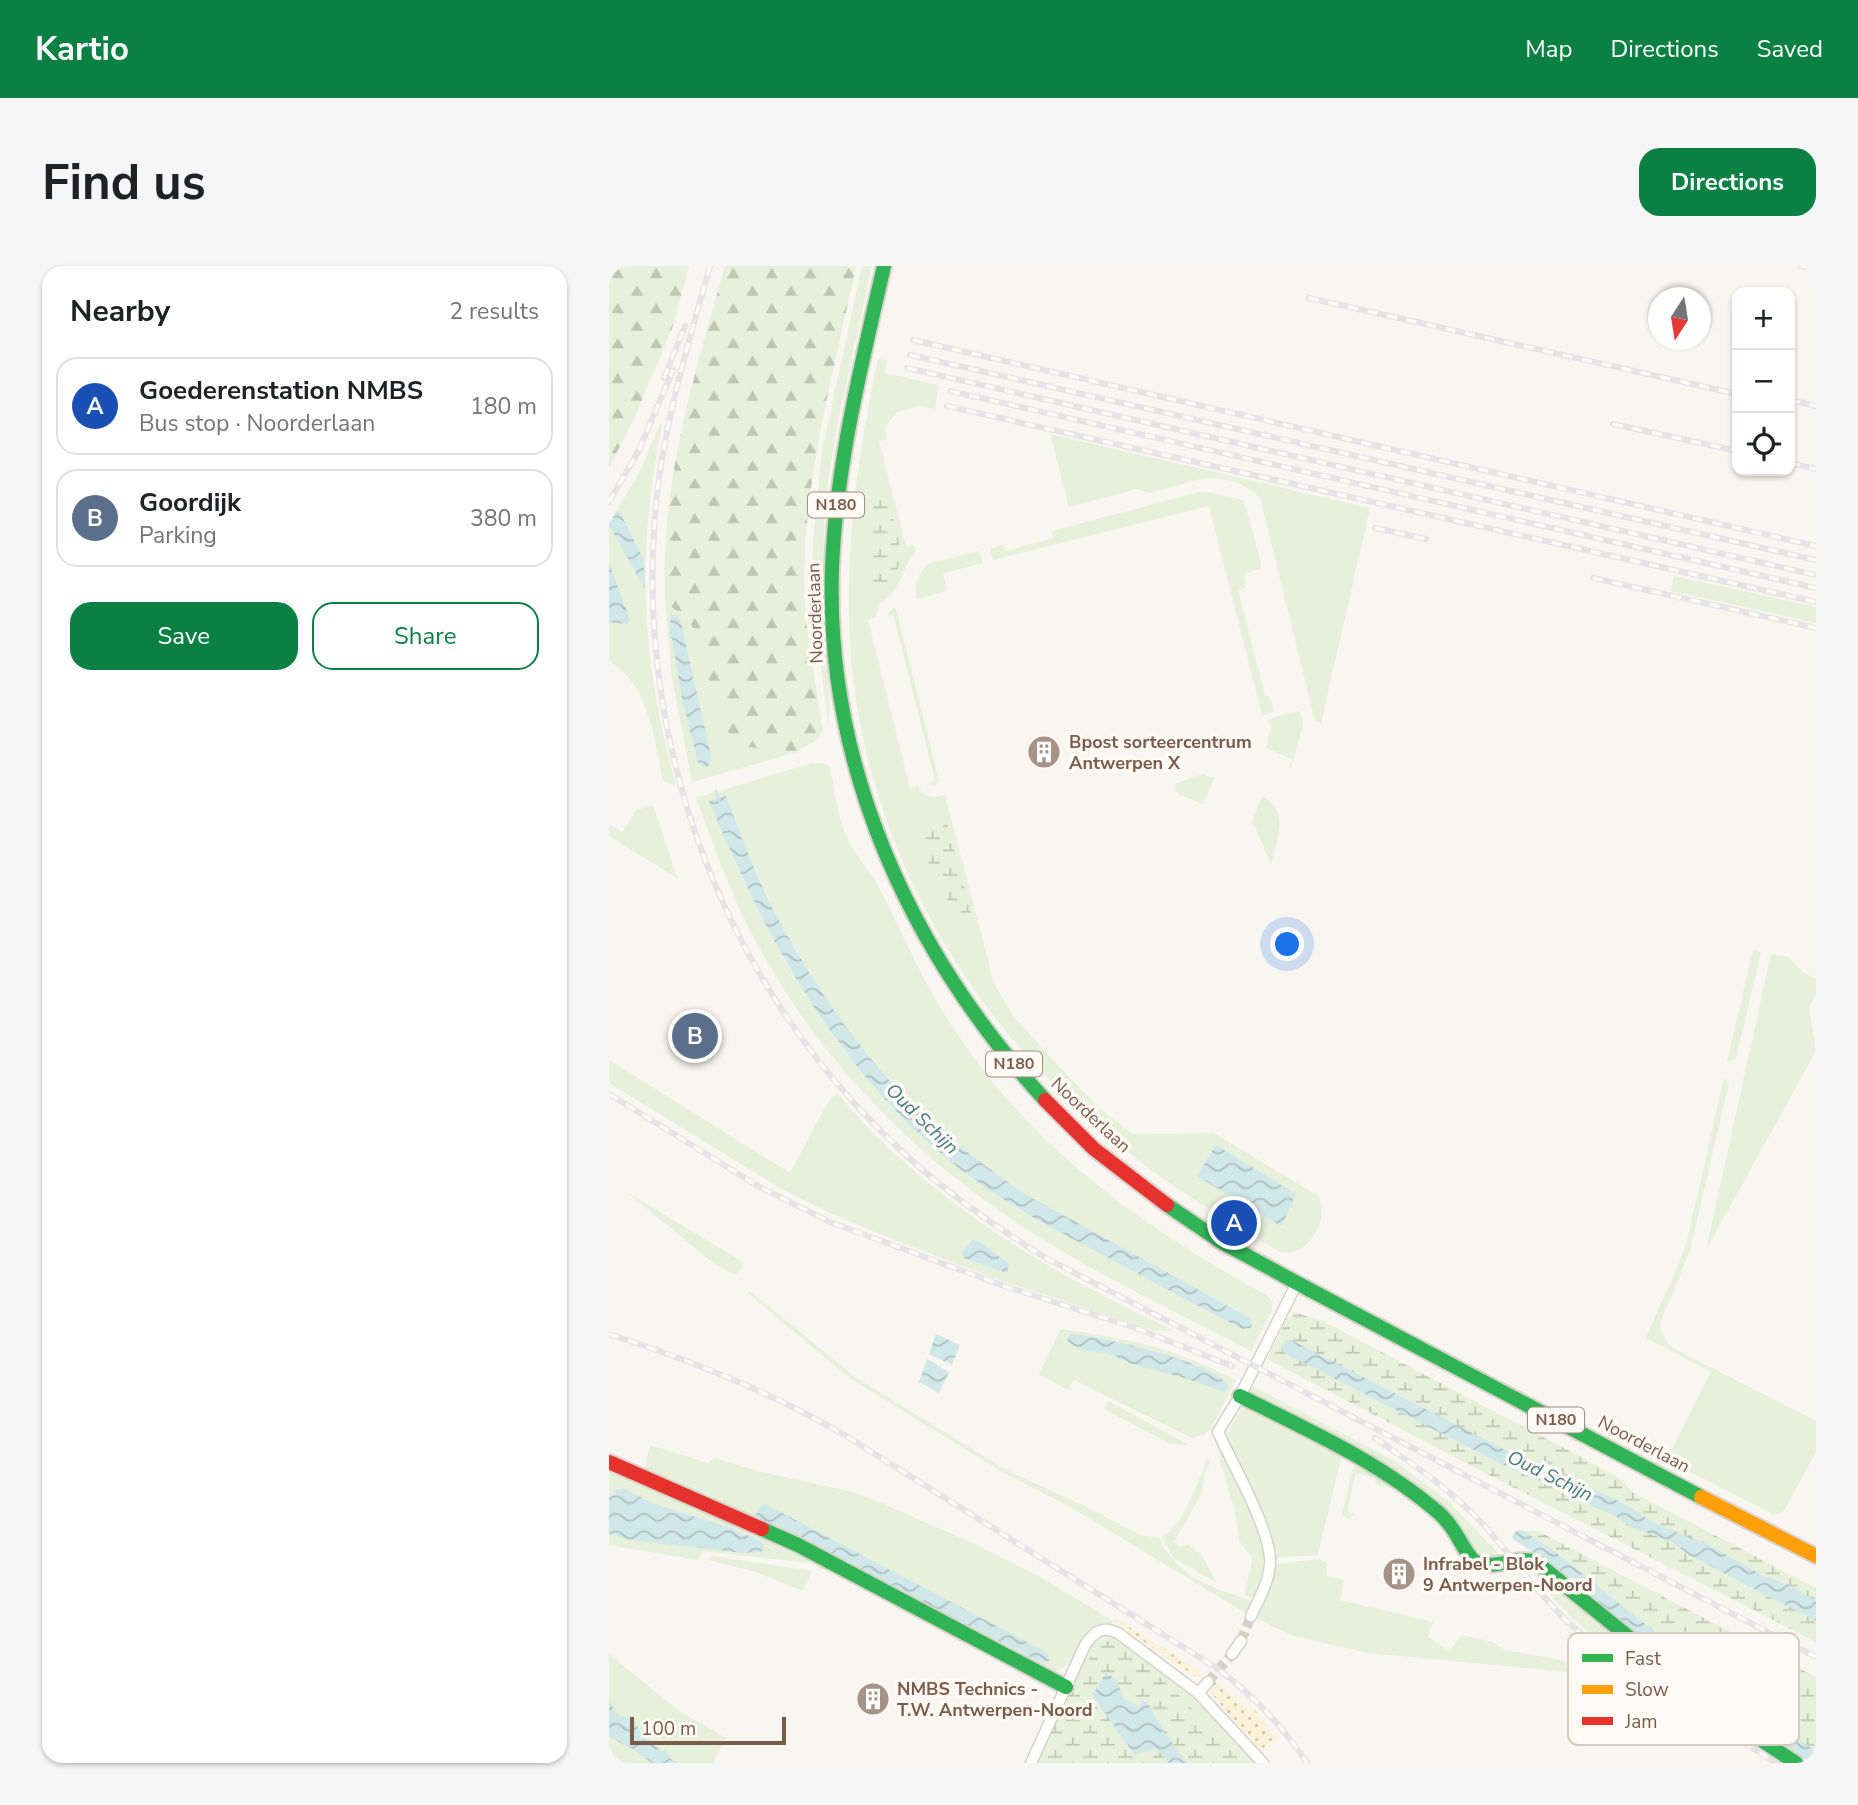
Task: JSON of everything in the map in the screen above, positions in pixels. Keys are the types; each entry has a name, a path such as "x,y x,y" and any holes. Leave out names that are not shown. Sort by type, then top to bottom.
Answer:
{"main road":[{"name":"Noorderlaan","path":"884,266 845,442 832,552 832,615 836,669 849,747 887,861 913,917 979,1021 1062,1119 1105,1157 1205,1232 1816,1556"},
{"path":"1240,1396 1330,1441 1417,1496 1454,1529 1471,1559 1479,1564 1494,1566 1521,1558 1536,1562 1624,1633"},
{"path":"609,1462 798,1545 1066,1687"},
{"path":"1769,1745 1796,1763"}],"street":[{"path":"1251,1616 1265,1584 1269,1553 1265,1534 1218,1433 1240,1396 1297,1283"},
{"path":"1031,1763 1084,1645 1095,1632 1103,1629 1118,1633 1198,1693 1263,1763"},
{"path":"1233,1654 1241,1642"},
{"path":"1198,1693 1208,1682"}],"green space":[{"path":"609,266 689,266 673,326 636,414 609,468"},
{"path":"725,266 856,266 823,418 806,534 804,593 823,732 815,741 794,753 741,746 725,729 692,626 679,612 665,603 668,513 679,442"},
{"path":"862,266 872,266 837,426 825,501 822,596 830,704 828,724 812,592 813,539 822,450"},
{"path":"878,359 887,360 885,373 939,385 935,409 919,406 897,412 885,427 887,439 879,441 906,546 914,545 916,551 893,593 880,603 876,617 868,620 910,788 918,786 929,796 945,795 994,984 1014,1017 1050,1057 1097,1106 1132,1134 1214,1133 1318,1196 1321,1206 1319,1226 1314,1236 1299,1250 1280,1252 1202,1205 1128,1152 1075,1106 1026,1055 982,1000 944,942 911,880 885,815 865,747 853,678 850,638 850,557 857,477"},
{"path":"660,424 662,425 648,518 646,606 655,694 676,785 674,786 663,780 648,713 641,698 623,671 609,661 609,523 638,475"},
{"path":"1050,434 1370,508 1321,723 1315,721 1260,498 1249,488 1235,482 1204,478 1150,493 1137,489 1069,507"},
{"path":"1203,491 1243,500 1246,508 1261,564 1260,569 1244,574 1246,588 1238,590 1265,696 1270,696 1274,712 1262,715 1209,506 993,560 990,549 1003,545 1006,551 1053,538 1052,531"},
{"path":"888,495 902,556 890,590 870,594 871,500"},
{"path":"979,551 983,563 943,573 947,591 917,599 917,579 930,563"},
{"path":"1674,576 1816,607 1816,623 1671,591"},
{"path":"665,603 679,612 692,626 741,746 794,753 692,782 672,678"},
{"path":"893,608 896,609 939,781 935,786 928,784 935,781 893,614 887,615"},
{"path":"1297,711 1301,713 1303,725 1291,768 1292,759 1266,748 1271,729 1268,719"},
{"path":"812,763 822,763 830,767 838,810 848,839 879,887 937,1003 976,1061 1047,1141 1086,1176 1172,1239 1272,1301 1272,1310 1251,1351 1055,1247 985,1200 904,1134 833,1058 773,972 733,894 696,798","holes":["710,801 749,858 780,922 830,1004 883,1074 915,1107 968,1153 1025,1194 1250,1318 1252,1323 1247,1330 1016,1208 870,1083 836,1041 785,962 736,866"]},
{"path":"1203,774 1214,778 1203,804 1180,795 1175,790 1176,783"},
{"path":"1262,797 1271,803 1279,818 1271,865 1255,826 1251,824"},
{"path":"653,805 677,878 609,836 609,824 622,832 636,810"},
{"path":"947,823 975,927 962,929 913,832"},
{"path":"1753,950 1761,952 1736,1059 1727,1062"},
{"path":"1771,954 1789,957 1804,973 1816,979 1816,995 1810,1004 1815,1053 1706,1250"},
{"path":"609,1060 790,1173 828,1102 837,1093 872,1132 910,1167 991,1230 1080,1284 1173,1330 1155,1331 991,1277 817,1207 780,1188 609,1083"},
{"path":"1724,1078 1729,1083 1690,1251 1660,1323 1661,1331 1675,1349 1816,1421 1816,1452 1780,1514 1773,1514 1667,1460 1711,1372 1646,1338 1685,1249"},
{"path":"627,1192 743,1262 743,1268 735,1275 713,1263"},
{"path":"750,1291 855,1377 1006,1470 1140,1535 1159,1538 1166,1551 1186,1572 1211,1586 1253,1601 1247,1614 1077,1511 1004,1473 848,1377 748,1293"},
{"path":"1294,1312 1323,1321 1609,1472 1634,1493 1816,1588 1816,1642 1267,1359 1287,1319"},
{"path":"1061,1329 1159,1348 1189,1358 1236,1380 1211,1428 1204,1435 1192,1438 1074,1380 1068,1390 1039,1374"},
{"path":"1253,1386 1395,1461 1450,1503 1501,1556 1482,1557 1469,1544 1463,1532 1249,1395"},
{"path":"1108,1401 1189,1445 1171,1444 1104,1409"},
{"path":"1244,1408 1313,1440 1341,1458 1318,1555 1275,1558 1271,1537 1228,1440 1227,1434"},
{"path":"650,1445 708,1463 714,1458 758,1471 853,1492 979,1546 1040,1577 1113,1621 1111,1624 1099,1624 1091,1629 1068,1663 1061,1669 1050,1672 644,1470"},
{"path":"1221,1449 1254,1517 1263,1544 1263,1567 1253,1598 1244,1595 1252,1563 1251,1556 1239,1541 1235,1511 1220,1461"},
{"path":"1208,1458 1210,1463 1205,1472 1202,1493 1174,1542 1179,1547 1188,1545 1202,1555 1217,1583 1174,1558 1162,1537 1170,1532 1184,1513"},
{"path":"1358,1464 1389,1482 1388,1488 1375,1484 1376,1478 1356,1473 1347,1512 1354,1514 1350,1519 1342,1513 1353,1468"},
{"path":"609,1472 621,1473 812,1557 808,1563 704,1551 697,1560 609,1545"},
{"path":"1516,1531 1538,1531 1732,1633 1636,1633 1512,1537"},
{"path":"712,1556 813,1571 802,1591 756,1572 708,1560"},
{"path":"1319,1559 1326,1562 1327,1576 1344,1580 1340,1600 1433,1622 1428,1637 1449,1651 1462,1635 1492,1642 1505,1650 1561,1660 1568,1663 1568,1672 1368,1653 1294,1636 1255,1618 1275,1564"},
{"path":"1524,1563 1530,1564 1616,1633 1589,1633"},
{"path":"1112,1636 1172,1678 1259,1763 1243,1763 1164,1683 1096,1647 1081,1676 1075,1681 1087,1651 1097,1640"},
{"path":"1106,1641 1136,1657 1156,1674 1243,1763 1037,1763 1075,1681 1092,1654"},
{"path":"609,1654 679,1711 726,1738 713,1763 609,1763"},
{"path":"1799,1668 1816,1677 1816,1763 1784,1745 1799,1745"}],"sand":[{"path":"1115,1618 1206,1675 1197,1678 1113,1621"},
{"path":"1215,1681 1248,1710 1252,1706 1277,1738 1260,1750 1211,1693 1211,1685"}],"water":[{"path":"618,509 644,560 645,589 609,525"},
{"path":"609,563 630,620 627,624 609,622"},
{"path":"673,614 681,623 711,756 707,767 698,763 682,699 670,637 670,615"},
{"path":"726,796 759,880 794,947 842,1021 898,1090 950,1138 1025,1194 1250,1318 1251,1328 1242,1329 1009,1203 935,1148 892,1106 853,1061 818,1013 758,910 709,801"},
{"path":"1216,1145 1296,1194 1282,1225 1197,1176"},
{"path":"973,1239 1009,1264 1007,1273 964,1258 962,1253"},
{"path":"936,1334 960,1345 952,1365 929,1354"},
{"path":"1070,1334 1155,1351 1201,1367 1229,1386 1224,1392 1132,1364 1113,1355 1081,1350 1067,1341"},
{"path":"1286,1340 1291,1340 1529,1462 1594,1489 1654,1523 1707,1544 1764,1576 1791,1586 1816,1601 1816,1621 1691,1556 1670,1541 1633,1528 1578,1497 1513,1470 1283,1352 1282,1347"},
{"path":"927,1359 949,1372 939,1393 919,1382"},
{"path":"623,1488 652,1503 755,1538 763,1543 764,1548 761,1552 743,1553 630,1540 609,1534 609,1498 615,1491"},
{"path":"765,1504 1048,1653 1049,1661 1042,1663 755,1516 760,1506"},
{"path":"1522,1530 1554,1551 1656,1633 1636,1633 1514,1540 1512,1537 1516,1531"},
{"path":"1106,1673 1117,1680 1123,1698 1140,1708 1142,1701 1147,1702 1164,1732 1187,1763 1169,1763 1156,1749 1135,1755 1092,1695"},
{"path":"609,1702 619,1716 633,1719 649,1740 662,1751 666,1750 671,1759 678,1763 652,1763 633,1749 609,1737"},
{"path":"1799,1739 1816,1751 1816,1763 1784,1745 1799,1745"}],"waterway":[{"name":"Oud Schijn","path":"716,791 719,800"}],"tunnel":[{"path":"1241,1641 1251,1616"},
{"path":"1208,1682 1232,1654"}],"railway":[{"path":"710,266 676,390 658,485 653,606 661,694 679,781 707,865 744,945 789,1021 844,1091 906,1155 955,1196 1044,1257 1770,1633"},
{"path":"1801,266 1816,269"},
{"path":"1309,298 1732,393"},
{"path":"664,378 685,326"},
{"path":"913,340 1816,546"},
{"path":"910,355 1816,560"},
{"path":"907,368 1816,575"},
{"path":"609,502 638,452 673,370"},
{"path":"950,391 1816,588"},
{"path":"1795,401 1816,406"},
{"path":"947,406 1816,602"},
{"path":"1613,424 1732,450"},
{"path":"1795,464 1816,469"},
{"path":"1375,528 1426,539"},
{"path":"1593,578 1816,628"},
{"path":"609,1094 758,1186 830,1222 1004,1286 1136,1328 1232,1366"},
{"path":"609,1334 730,1378 789,1405 846,1436 1215,1667 1265,1711 1307,1763"},
{"path":"1375,1438 1429,1476 1467,1508 1558,1612 1581,1633"},
{"path":"1799,1648 1816,1657"},
{"path":"1747,1745 1776,1763"}],"traffic: fast":[{"path":"884,266 851,416 834,530 834,642 844,715 861,786 886,855 917,921 955,984 997,1044 1045,1100"},
{"path":"1167,1205 1220,1241 1701,1497"},
{"path":"1240,1396 1344,1449 1394,1479 1446,1520 1475,1562 1490,1565 1521,1560 1536,1562 1624,1633"},
{"path":"762,1529 798,1545 1066,1687"},
{"path":"1769,1745 1796,1763"}],"traffic: slow":[{"path":"1701,1497 1816,1556"}],"traffic: jam":[{"path":"1045,1100 1094,1149 1167,1205"},
{"path":"609,1462 762,1529"}],"place":[{"name":"Bpost sorteercentrum Antwerpen X","path":"1044,752"},
{"name":"Goordijk","path":"695,1036"},
{"name":"Goederenstation NMBS","path":"1234,1223"},
{"name":"Infrabel - Blok 9 Antwerpen-Noord","path":"1399,1574"},
{"name":"NMBS Technics - T.W. Antwerpen-Noord","path":"873,1699"}]}
